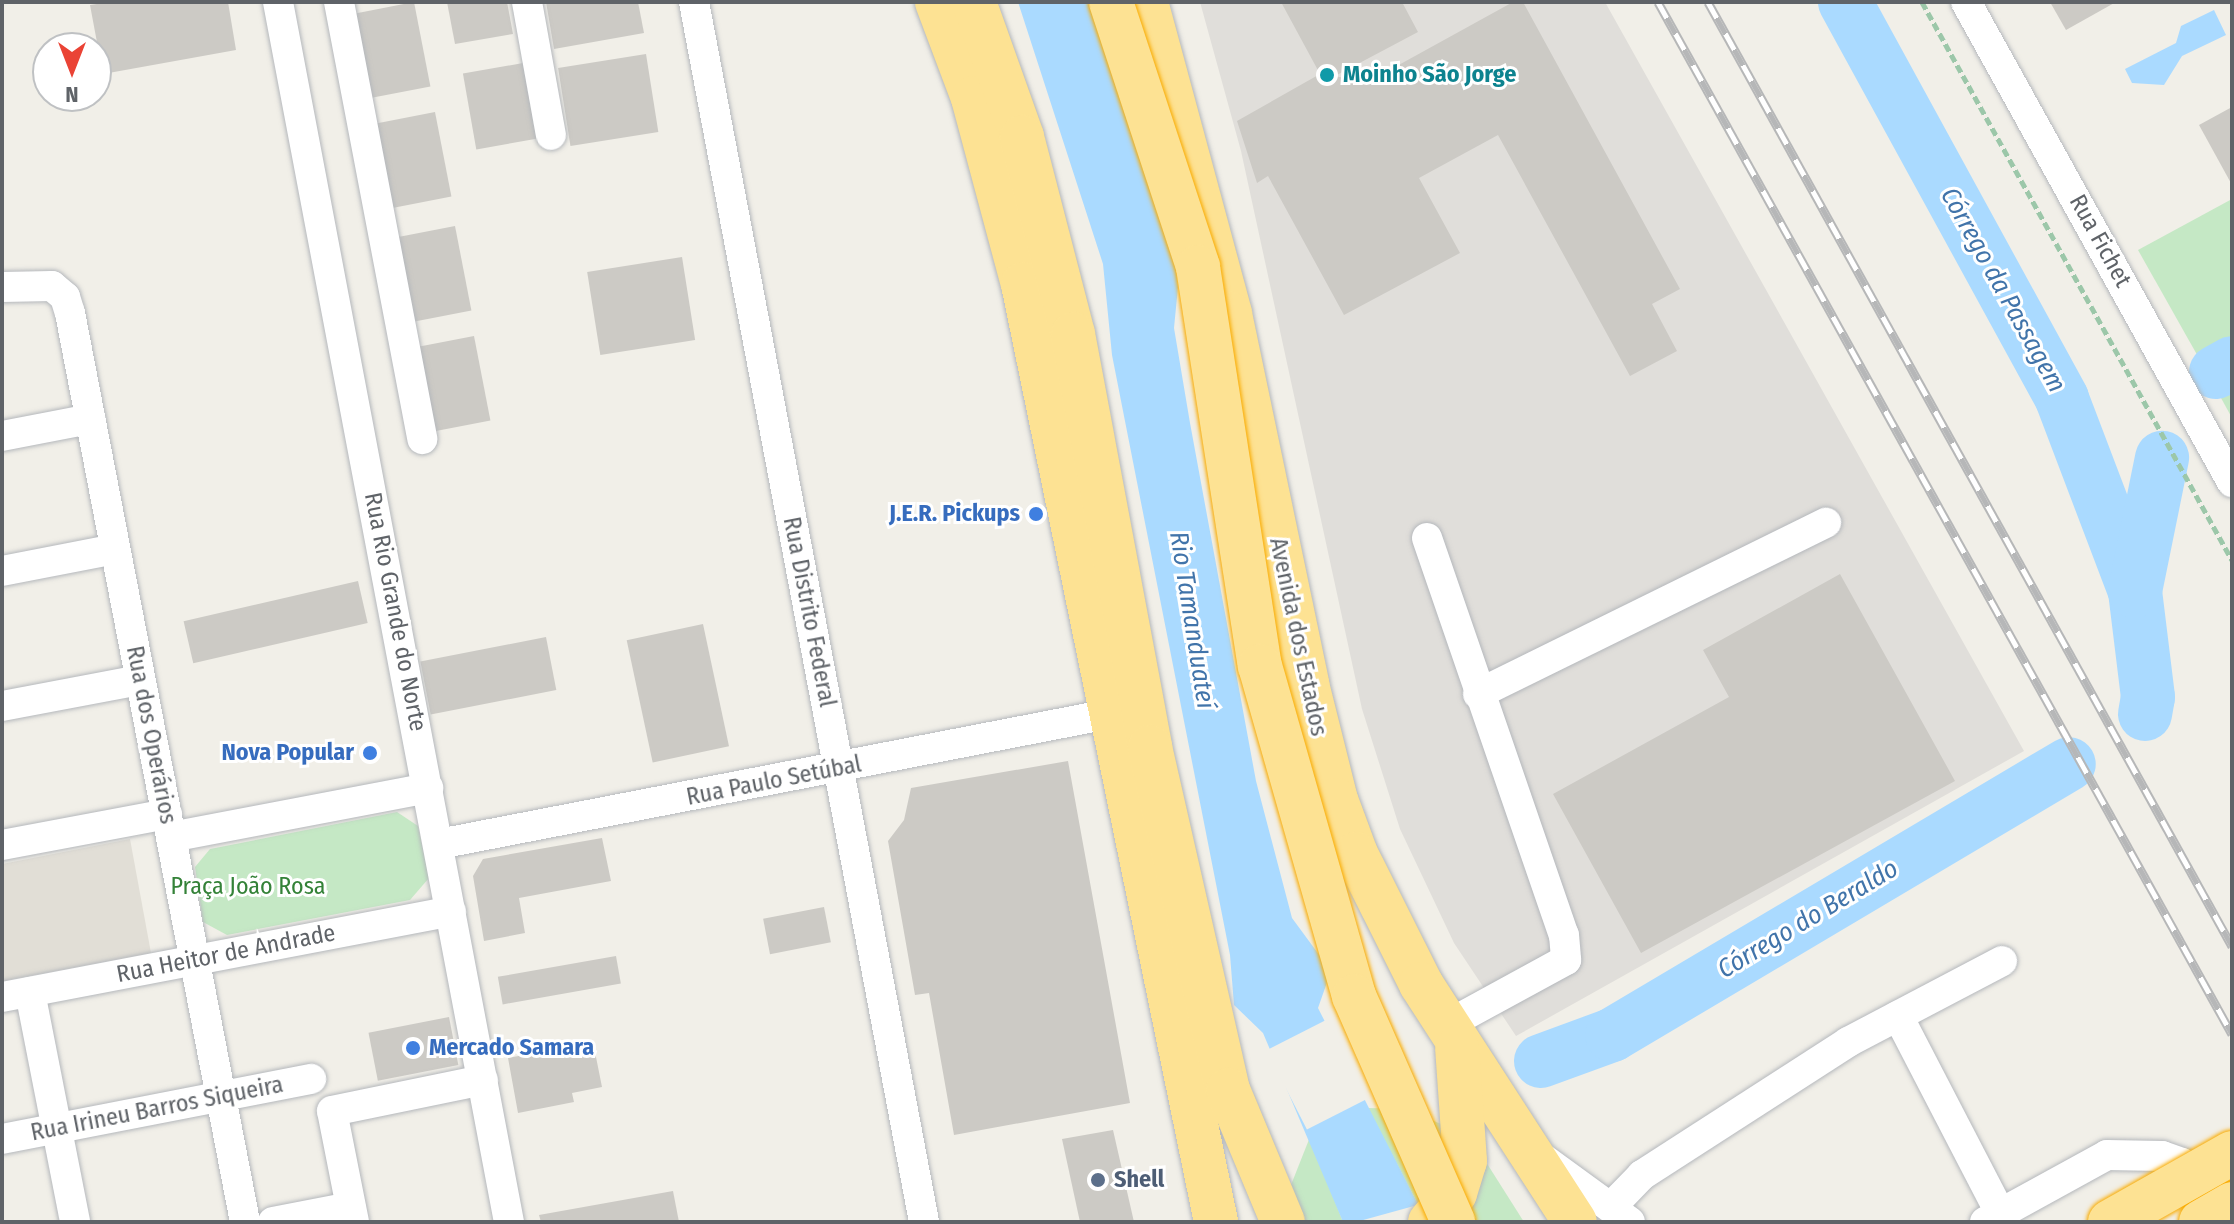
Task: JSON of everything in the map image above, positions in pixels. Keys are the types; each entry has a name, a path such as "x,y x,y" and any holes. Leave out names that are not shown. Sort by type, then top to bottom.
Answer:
{"highway":[{"path":"937,2 973,98 1023,284 1109,714 1216,1222"},
{"path":"974,2 1022,137 1073,334 1150,747 1228,1090 1283,1222"},
{"name":"Avenida dos Estados","path":"1111,2 1198,267 1264,681 1354,996 1453,1222"},
{"name":"Avenida dos Estados","path":"1146,2 1234,329 1321,747 1356,854 1452,1032 1532,1150 1605,1217"},
{"path":"1430,1222 1455,1193 1465,1161 1452,1032"},
{"path":"2110,1222 2232,1153"},
{"path":"1204,1171 1254,1222"},
{"path":"2201,1222 2232,1204"}],"street":[{"name":"Rua Rio Grande do Norte","path":"278,2 509,1222"},
{"path":"339,2 422,439"},
{"path":"527,2 551,135"},
{"name":"Rua Distrito Federal","path":"694,2 924,1222"},
{"name":"Rua Fichet","path":"1966,2 2232,482"},
{"name":"Rua dos Operários","path":"11,285 52,286 65,297 245,1222"},
{"path":"2,436 90,419"},
{"path":"1478,694 1826,523"},
{"path":"1427,538 1478,694 1564,935 1566,960 1452,1032"},
{"path":"2,571 115,549"},
{"path":"2,706 140,680"},
{"name":"Rua Paulo Setúbal","path":"439,844 839,769 1109,714"},
{"path":"3,841 169,826 428,788"},
{"name":"Rua Heitor de Andrade","path":"16,994 451,911"},
{"path":"1605,1217 1642,1175 1848,1042 2002,961"},
{"path":"16,994 57,1128 75,1222"},
{"path":"1898,1016 1992,1218 2107,1155 2138,1151 2182,1163 2200,1180 2224,1222"},
{"name":"Rua Irineu Barros Siqueira","path":"2,1139 311,1079"},
{"path":"273,1222 353,1214 332,1111 483,1080"}],"path":[{"path":"1922,2 2232,560"}],"shaded area":[{"path":"1200,2 1605,2 2024,751 1516,1036 1454,943 1400,829 1362,709 1241,151"},
{"path":"130,839 151,953 2,981 2,864"}],"green space":[{"path":"2232,199 2232,343 2200,360 2138,250"},
{"path":"2232,378 2232,418 2215,387"},
{"name":"Praça João Rosa","path":"397,812 418,826 429,878 410,900 227,935 203,922 195,867 210,849"},
{"path":"1368,1108 1407,1109 1452,1129 1486,1162 1524,1222 1427,1222"},
{"path":"1310,1137 1343,1222 1289,1222 1287,1195"}],"water":[{"name":"Rio Tamanduateí","path":"1018,2 1096,2 1173,245 1178,287 1174,328 1190,423 1256,781 1292,918 1331,971 1318,1008 1427,1222 1343,1222 1263,1033 1234,1005 1230,955 1112,355 1103,264"},
{"path":"2214,10 2226,35 2182,56 2164,85 2132,83 2125,69 2176,43 2181,26"}],"pier":[{"path":"1328,1019 1368,1098 1307,1130 1267,1050"},
{"path":"1421,1201 1431,1222 1356,1222 1414,1206"}],"building":[{"path":"110,2 228,2 236,50 112,72 112,32 95,32 90,5"},
{"path":"414,2 430,86 367,99 350,14"},
{"path":"447,2 507,2 513,34 455,44"},
{"path":"546,2 638,2 644,33 554,49"},
{"path":"1281,2 1402,2 1418,32 1335,76 1366,83 1513,2 1523,2 1680,289 1652,304 1677,351 1630,376 1498,135 1419,178 1460,253 1344,315 1268,176 1257,183 1237,121 1320,74"},
{"path":"2050,2 2116,2 2066,30"},
{"path":"646,54 658,132 570,146 558,68"},
{"path":"523,63 536,139 476,149 463,74"},
{"path":"2232,107 2232,185 2199,125"},
{"path":"435,112 451,196 389,209 372,124"},
{"path":"455,226 471,310 410,322 393,238"},
{"path":"682,257 695,340 600,355 587,272"},
{"path":"474,336 490,420 430,432 413,348"},
{"path":"1840,574 1955,781 1641,953 1553,794 1729,697 1703,650"},
{"path":"358,581 368,623 193,663 184,621"},
{"path":"703,624 729,746 653,762 627,640"},
{"path":"546,637 556,690 431,714 420,661"},
{"path":"1068,761 1130,1103 954,1135 929,993 915,995 888,841 904,820 911,788"},
{"path":"602,838 611,881 519,898 525,933 484,941 473,876 483,859"},
{"path":"824,907 831,942 770,954 763,919"},
{"path":"616,956 621,984 503,1004 498,977"},
{"name":"Mercado Samara","path":"449,1017 458,1065 378,1081 369,1033"},
{"path":"593,1042 602,1087 572,1093 574,1102 518,1113 508,1058"},
{"name":"Shell","path":"1113,1130 1134,1222 1080,1222 1062,1139"},
{"path":"673,1191 679,1222 541,1222 539,1215"}],"waterway":[{"name":"Córrego da Passagem","path":"1845,2 2062,399 2135,591"},
{"name":"Córrego do Beraldo","path":"2216,372 2232,363"},
{"name":"Córrego da Passagem","path":"2145,714 2148,697 2135,591 2162,458"},
{"name":"Córrego do Beraldo","path":"1541,1061 1612,1035 2069,764"}],"railway":[{"path":"1658,2 2232,1034"},
{"path":"1708,2 2232,946"}],"place":[{"name":"Moinho São Jorge","path":"1327,75"},
{"name":"J.E.R. Pickups","path":"1036,514"},
{"name":"Nova Popular","path":"370,753"},
{"name":"Mercado Samara","path":"413,1048"},
{"name":"Shell","path":"1098,1180"}]}
